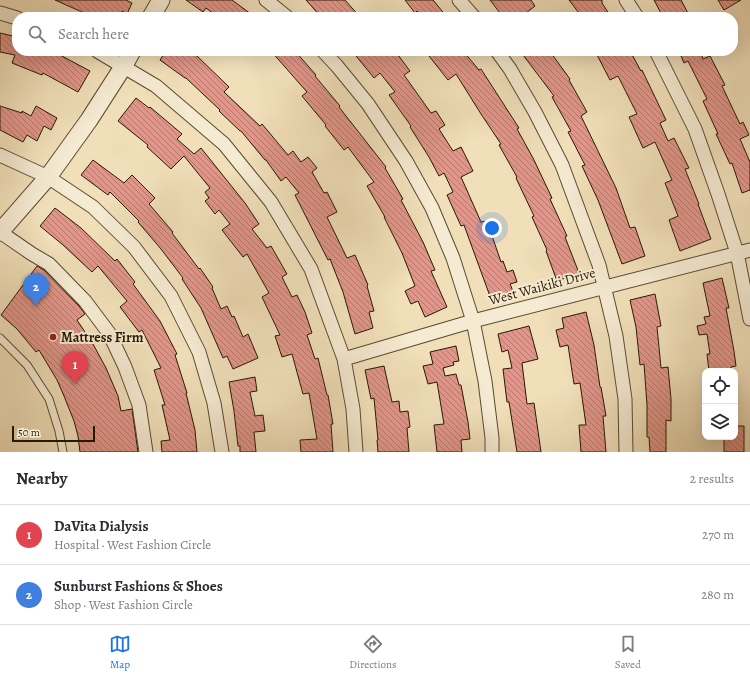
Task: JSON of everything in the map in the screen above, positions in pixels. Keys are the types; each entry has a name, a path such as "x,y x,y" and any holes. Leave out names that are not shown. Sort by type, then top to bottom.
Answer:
{"street":[{"path":"155,12 161,0"},
{"path":"266,0 281,12"},
{"path":"459,0 470,12"},
{"path":"626,0 634,12"},
{"path":"0,13 12,17"},
{"path":"105,56 156,86 224,144 272,202 311,269 344,359 353,409 356,452"},
{"path":"130,56 124,67 89,120 48,177 0,232 49,264 85,301 109,333 125,367 138,405 146,452"},
{"path":"328,56 368,104 406,161 432,208 453,258 473,321 486,381 492,452"},
{"path":"501,56 535,112 562,165 599,265 616,336 624,399 626,452"},
{"path":"658,56 695,129 718,194 737,253 750,319"},
{"path":"0,155 48,177 94,207 134,247 171,296 199,352 214,403 222,452"},
{"name":"West Waikiki Drive","path":"344,359 473,321 604,286 750,250"}],"lane":[{"path":"0,338 27,365 49,399 59,431 63,452"}],"building":[{"path":"55,0 126,0 132,3 128,12 82,12"},
{"path":"186,0 232,0 248,12 212,12 206,8 203,12"},
{"path":"306,0 345,0 356,12 317,12"},
{"path":"405,0 433,0 443,12 417,11 414,12"},
{"path":"490,0 531,0 535,6 527,12 499,12"},
{"path":"569,0 602,0 602,3 608,12 578,12"},
{"path":"654,0 681,0 687,12 660,12"},
{"path":"718,0 741,0 724,10"},
{"path":"0,33 12,36 12,54 0,52"},
{"path":"15,56 62,56 90,71 78,92 43,73 42,75 12,63"},
{"path":"163,56 197,56 229,87 224,92 260,126 262,124 288,155 293,151 301,162 308,157 317,168 312,172 324,193 327,192 337,212 327,217 347,258 355,255 368,285 374,311 369,312 373,328 355,334 343,292 330,259 328,260 295,195 299,193 286,177 281,181 266,160 241,131 219,111 220,110 186,78 160,60"},
{"path":"275,56 299,56 316,75 315,76 340,106 339,107 386,167 385,168 403,199 401,200 423,242 435,270 431,271 447,307 425,317 418,301 411,304 405,291 415,286 402,253 385,217 367,186 374,182 348,147 344,150 302,96 307,92"},
{"path":"356,56 399,56 410,71 404,75 431,113 436,111 445,125 439,129 453,151 461,147 473,171 461,177 481,222 487,221 501,262 503,261 507,272 513,270 517,282 510,284 513,291 491,299 464,225 461,226 447,195 453,192 444,173 439,176 410,127 411,126 389,95 395,92 380,73 374,78"},
{"path":"429,56 467,56 479,70 481,69 519,128 517,129 552,198 550,199 567,236 565,237 579,273 557,281 546,251 547,250 532,217 534,216 516,178 517,177 499,145 501,144 456,74 448,80"},
{"path":"524,56 553,56 570,79 569,80 587,112 581,116 616,188 630,228 635,227 645,256 622,264 598,200 582,166 585,165 568,132 571,131 552,97 554,96"},
{"path":"598,56 633,56 641,71 642,70 666,120 660,123 668,141 674,138 689,168 685,169 711,239 680,251 669,220 678,216 665,183 672,180 655,142 643,148 629,117 637,114 618,76 610,80"},
{"path":"681,56 702,56 703,59 710,56 725,85 722,86 740,124 743,122 749,135 740,139 750,162 750,190 742,193 732,163 730,164 703,101 707,99 688,61 684,63"},
{"path":"136,98 149,108 150,107 182,134 177,139 194,154 201,148 245,203 259,224 252,229 267,248 271,246 287,274 282,277 292,297 297,295 312,333 307,335 315,359 318,358 328,395 333,424 331,424 333,452 301,452 300,440 317,439 309,393 303,394 292,354 282,357 275,336 280,335 262,297 269,293 247,254 243,257 222,230 230,224 219,210 215,214 205,201 209,198 205,192 210,188 184,156 171,169 147,147 148,145 118,121"},
{"path":"0,106 22,113 22,111 31,116 36,106 57,118 51,130 44,126 37,141 27,135 23,142 0,130"},
{"path":"93,160 124,183 132,175 155,198 149,204 173,232 172,233 199,269 200,268 213,287 212,288 221,309 227,306 232,317 234,316 243,337 248,334 258,358 233,369 227,356 223,358 201,308 182,279 183,278 161,249 138,222 139,221 110,192 108,195 81,175"},
{"path":"55,208 81,228 115,261 117,259 135,282 133,284 160,321 177,354 175,355 187,393 195,430 197,452 162,452 161,441 170,440 162,405 165,405 154,370 161,368 142,330 139,332 120,307 127,301 98,266 92,272 40,226"},
{"path":"37,266 44,270 85,314 77,320 93,344 106,368 118,396 121,411 132,409 138,452 80,452 74,421 57,380 39,350 36,352 17,329 1,315"},
{"path":"722,278 729,308 726,308 736,366 731,368 709,368 707,354 710,354 707,334 699,335 697,326 706,324 704,317 710,316 703,283"},
{"path":"655,294 661,326 657,327 661,368 668,367 671,399 671,421 666,420 666,452 650,452 649,437 647,437 647,405 644,364 640,365 636,327 630,300"},
{"path":"586,312 594,345 606,416 603,416 606,452 581,452 579,425 586,425 580,383 574,384 568,345 560,347 556,330 564,328 562,318"},
{"path":"529,326 538,359 522,363 527,404 534,403 541,452 517,452 509,402 507,402 503,369 512,368 508,350 502,352 498,334"},
{"path":"456,346 459,361 453,362 454,365 443,368 445,376 456,374 459,385 461,385 470,439 461,440 462,452 437,452 434,425 444,424 437,382 428,384 423,366 433,364 430,352"},
{"path":"384,366 392,402 399,401 400,412 408,411 410,427 407,428 409,452 378,452 374,398 371,399 365,370"},
{"path":"255,377 257,391 250,392 255,416 263,415 265,431 254,432 256,452 240,452 229,382"},
{"path":"738,426 744,426 744,452 724,452 724,440 738,440"}],"place":[{"name":"Sunburst Fashions & Shoes","path":"36,306"},
{"name":"Mattress Firm","path":"53,337"},
{"name":"DaVita Dialysis","path":"75,384"}]}
